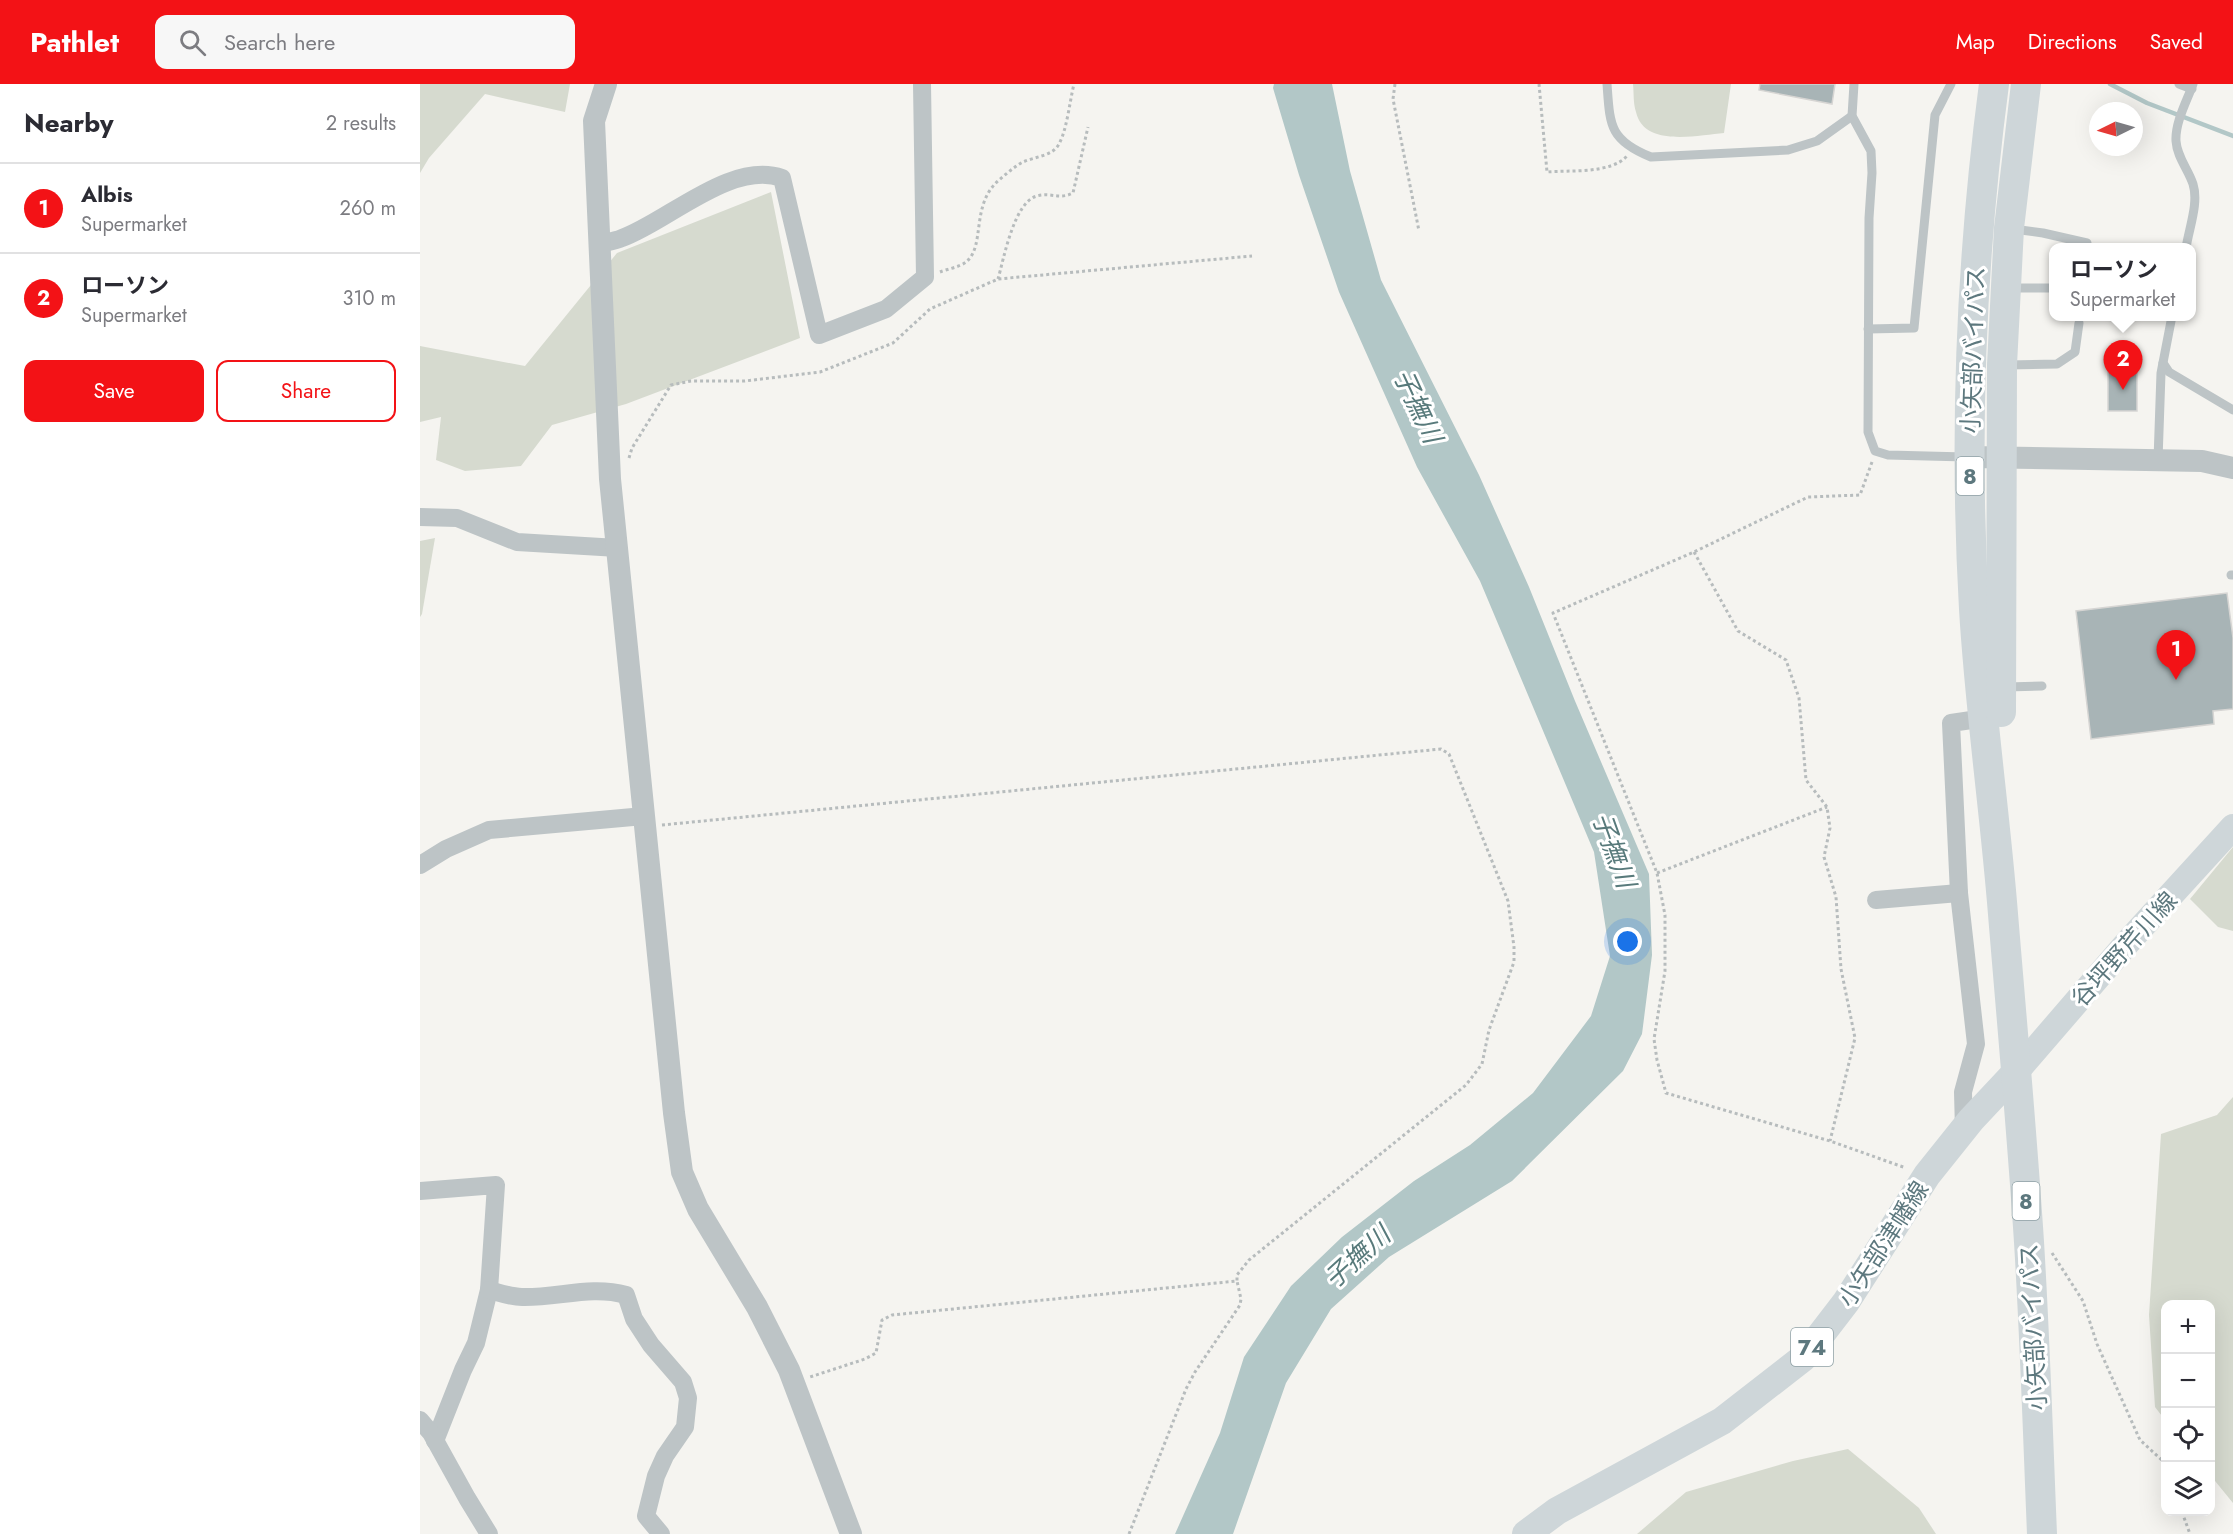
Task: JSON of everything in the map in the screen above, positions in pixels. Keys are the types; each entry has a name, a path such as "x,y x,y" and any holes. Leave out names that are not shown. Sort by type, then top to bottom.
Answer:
{"highway":[{"name":"小矢部バイパス","path":"1994,84 1984,160 1970,363 1974,610 1999,868 2029,1244 2042,1534"},
{"name":"小矢部バイパス","path":"1999,868 2002,365 2009,228 2026,84"}],"main road":[{"name":"谷坪野芹川線","path":"2016,1072 2128,942 2233,827"},
{"name":"小矢部津幡線","path":"1526,1534 1557,1511 1722,1421 1803,1358 1846,1302 1928,1175 1964,1130 2016,1072"}],"street":[{"path":"606,84 594,121 610,479 674,1113 682,1172 698,1209 757,1307 794,1383 851,1534"},
{"path":"599,244 623,238 735,178 773,174 782,178 819,335 886,309 925,278 922,84"},
{"path":"1970,458 2202,461 2233,468"},
{"path":"420,517 457,518 517,542 618,548"},
{"path":"1964,1130 1963,1092 1976,1044 1959,893 1951,723 1984,718"},
{"path":"420,865 446,849 489,830 645,821"},
{"path":"1876,900 1959,893"},
{"path":"420,1191 496,1185 489,1290 477,1342 462,1370 435,1441"},
{"path":"489,1290 520,1297 590,1290 626,1295 634,1319 651,1345 683,1382 688,1398 685,1427 665,1456 656,1476 646,1516 661,1534"},
{"path":"420,1420 435,1441 489,1534"}],"lane":[{"path":"1607,84 1609,113 1614,130 1621,141 1631,149 1650,157 1788,150 1817,141 1852,116"},
{"path":"1854,84 1852,116 1871,151 1868,432 1875,452 1888,455 1970,458"},
{"path":"1868,329 1914,328 1935,115 1951,84"},
{"path":"2179,84 2192,86 2177,130 2176,143 2196,196 2187,243"},
{"path":"2009,228 2087,243"},
{"path":"2006,288 2049,288"},
{"path":"2158,460 2163,363 2171,321"},
{"path":"2002,365 2057,364 2075,352 2079,323"},
{"path":"2163,363 2169,372 2233,410"},
{"path":"2001,687 2042,686"}],"path":[{"path":"925,278 966,262 976,247 978,223 985,195 1020,164 1049,154 1060,144 1074,84"},
{"path":"1395,84 1393,99 1419,231"},
{"path":"1539,84 1547,172 1609,168 1625,158 1631,149"},
{"path":"998,279 1011,233 1026,202 1035,196 1047,195 1064,198 1073,193 1088,127"},
{"path":"629,459 632,448 671,385 691,381 745,381 820,372 893,343 930,309 998,279 1252,256"},
{"path":"1875,452 1860,495 1808,497 1694,552 1553,613 1657,873 1665,915 1665,971 1654,1039 1666,1092 1830,1141 1928,1175"},
{"path":"1694,552 1738,631 1786,660 1799,698 1806,780 1827,807 1830,828 1824,857 1836,897 1841,969 1855,1038 1830,1141"},
{"path":"645,821 1429,750 1441,749 1449,754 1501,881 1508,901 1512,929 1514,962 1489,1030 1482,1064 1466,1085 1249,1260 1237,1275 1241,1299 1239,1305 1186,1389 1129,1534"},
{"path":"1657,873 1827,807"},
{"path":"2029,1244 2051,1252 2083,1301 2097,1344 2140,1440 2164,1462"},
{"path":"794,1383 865,1359 876,1353 882,1320 892,1315 1237,1281"},
{"path":"2183,1516 2190,1534"}],"shaded area":[{"path":"420,84 570,84 565,112 485,94 429,158 420,173"},
{"path":"1633,84 1731,84 1724,133 1673,137 1649,131 1641,123 1636,112"},
{"path":"771,192 800,338 626,404 552,425 521,466 465,471 436,460 441,417 420,422 420,346 525,366 617,253"},
{"path":"435,538 422,614 420,617 420,541"},
{"path":"2233,847 2233,931 2218,927 2190,899"},
{"path":"2233,1097 2233,1503 2215,1481 2215,1300 2161,1300 2161,1415 2155,1407 2149,1315 2161,1134 2217,1115"},
{"path":"1848,1449 1919,1508 1936,1534 1637,1534 1686,1492 1793,1461"}],"water":[{"name":"子撫川","path":"1274,84 1332,84 1350,171 1381,280 1479,475 1529,587 1649,874 1652,955 1642,1034 1623,1071 1512,1181 1389,1257 1331,1309 1286,1383 1233,1534 1175,1534 1220,1433 1244,1357 1291,1286 1342,1237 1414,1181 1470,1145 1533,1093 1591,1016 1610,956 1594,852 1480,581 1417,467 1339,292 1299,175 1273,88"}],"building":[{"path":"1760,84 1835,84 1832,104 1759,90"},
{"path":"2108,369 2137,369 2137,411 2108,411"},
{"path":"2227,593 2233,638 2233,709 2213,711 2214,724 2091,739 2076,611"}],"waterway":[{"path":"2110,84 2147,103 2233,136"}],"place":[{"name":"ローソン","path":"2123,390"},
{"name":"Albis","path":"2176,680"}]}
